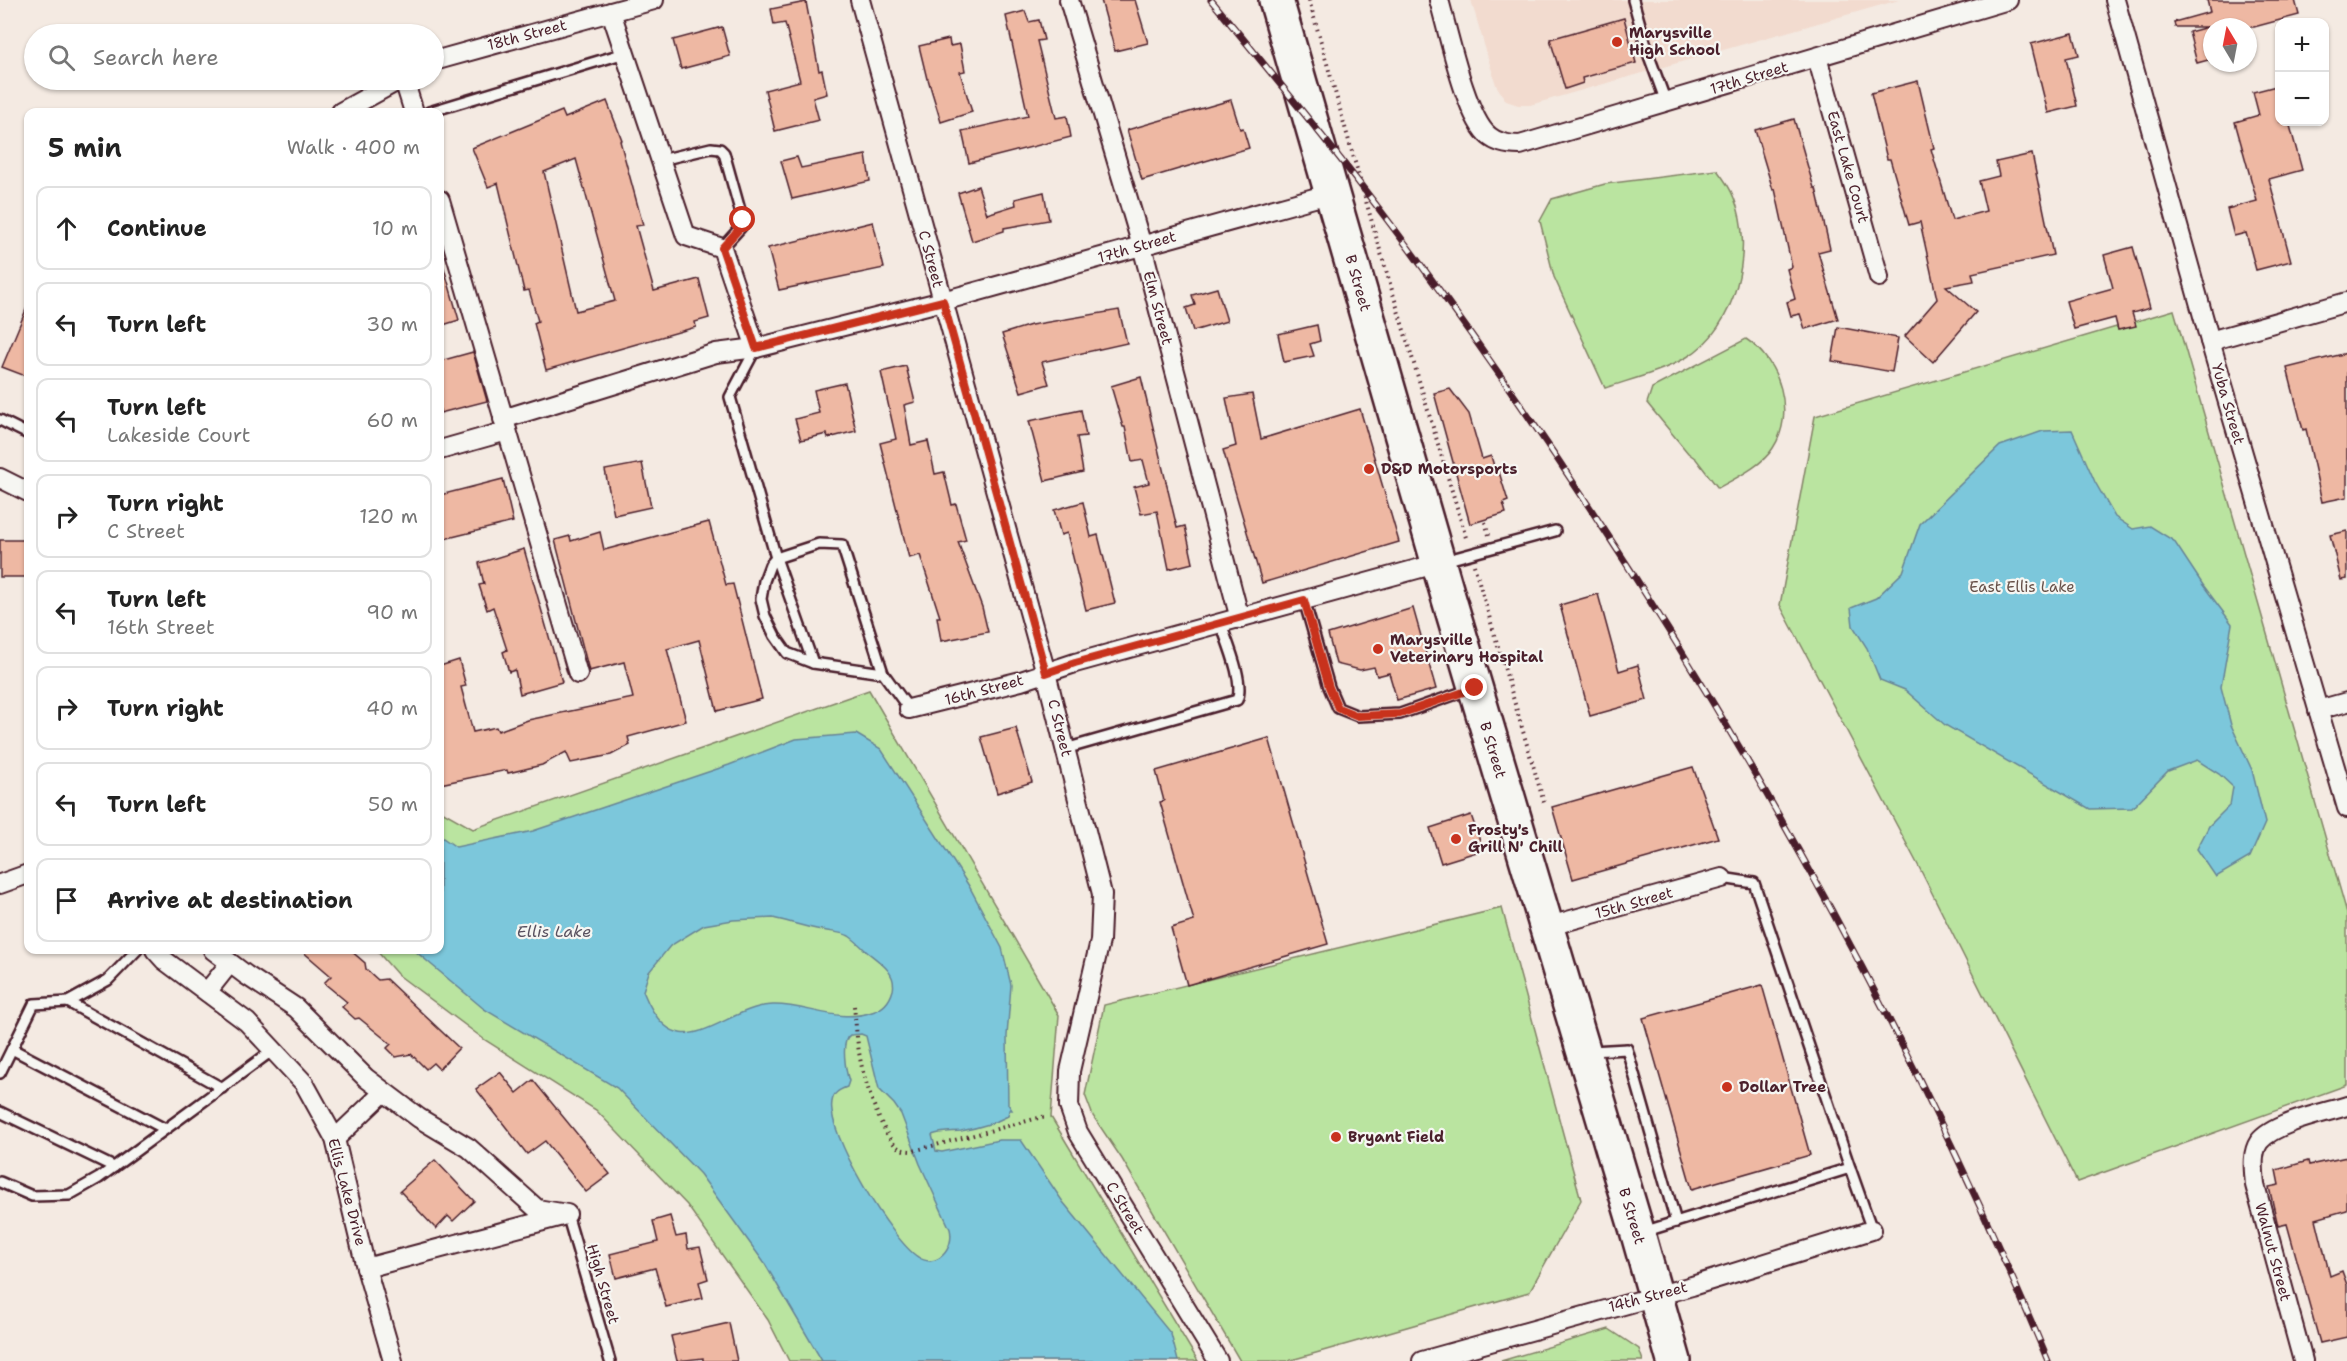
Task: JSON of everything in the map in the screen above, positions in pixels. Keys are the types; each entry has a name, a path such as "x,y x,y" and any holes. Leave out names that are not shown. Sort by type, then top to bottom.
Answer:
{"highway":[{"name":"B Street","path":"1276,0 1475,688 1674,1361"}],"street":[{"name":"18th Street","path":"444,58 654,0"},
{"name":"C Street","path":"860,0 1046,673 1102,894 1100,941 1070,1071 1069,1106 1078,1132 1218,1361"},
{"name":"Elm Street","path":"1069,0 1142,246 1240,619"},
{"name":"17th Street","path":"1439,0 1468,102 1476,122 1489,136 1506,144 1520,145 2008,0"},
{"name":"Yuba Street","path":"2115,0 2210,341 2347,808"},
{"path":"611,12 686,236 722,248 756,348"},
{"name":"East Lake Court","path":"1817,57 1880,277"},
{"path":"348,108 381,90"},
{"path":"407,90 413,108"},
{"name":"17th Street","path":"444,448 505,425 716,353 756,348 943,301 1332,194"},
{"path":"444,214 578,674"},
{"path":"2210,341 2347,302"},
{"path":"0,478 24,490"},
{"name":"16th Street","path":"909,710 1439,563"},
{"path":"2318,710 2347,702"},
{"path":"0,884 24,875"},
{"name":"15th Street","path":"1546,927 1722,878"},
{"name":"Ellis Lake Drive","path":"159,954 247,1022 304,1083 335,1139 366,1268 393,1361"},
{"path":"218,954 296,1008 366,1078 419,1118 469,1148 537,1209 567,1214"},
{"path":"207,992 230,963"},
{"path":"335,1139 384,1092"},
{"name":"Walnut Street","path":"2303,1361 2255,1185 2253,1162 2259,1143 2276,1130 2347,1106"},
{"path":"366,1268 567,1214"},
{"name":"14th Street","path":"1422,1361 1872,1230"}],"lane":[{"path":"1633,0 1649,56 1666,102"},
{"path":"442,108 625,53"},
{"path":"661,160 711,148 720,148 724,153 743,220 741,227 722,248"},
{"path":"756,348 730,397 776,558 813,663"},
{"path":"0,420 24,432"},
{"path":"1439,563 1555,531"},
{"path":"883,673 813,663 787,652 765,616 761,599 770,565 776,558 819,544 842,545 883,673 909,710"},
{"path":"1304,600 1329,687 1338,708 1358,716 1400,714 1475,688"},
{"path":"1065,749 1238,700 1241,693 1238,679 1221,624"},
{"path":"1722,878 1754,883 1872,1230"},
{"path":"0,1073 34,1004 68,1002 108,980 133,954"},
{"path":"68,1002 222,1088"},
{"path":"12,1049 165,1129"},
{"path":"1583,1052 1627,1049 1676,1222"},
{"path":"0,1182 32,1196 69,1195 114,1167 273,1050"},
{"path":"0,1112 114,1167"},
{"path":"1638,1234 1850,1168"},
{"name":"High Street","path":"567,1214 610,1361"}],"path":[{"path":"1309,0 1377,240 1545,806"},
{"path":"1485,522 1489,538"},
{"path":"854,1006 861,1064 868,1090 888,1135 897,1147 913,1151 1046,1116"}],"shaded area":[{"name":"Marysville High School","path":"1471,0 1899,0 1530,105 1518,105 1506,101 1496,85"}],"green space":[{"path":"1717,170 1734,198 1740,218 1742,240 1737,286 1729,307 1718,327 1704,344 1687,357 1657,371 1605,388 1554,277 1540,221 1552,199 1605,184"},
{"name":"East Ellis Lake","path":"2174,310 2347,913 2347,1085 2077,1182 1920,869 1780,605 1815,416"},
{"path":"1746,339 1768,360 1776,374 1784,404 1783,419 1780,434 1768,454 1748,471 1718,488 1647,403 1652,388"},
{"name":"Ellis Lake","path":"869,690 1059,1015 1051,1117 1198,1361 789,1361 768,1320 687,1205 596,1110 485,1040 397,974 380,954 444,954 444,812 473,829"},
{"name":"Bryant Field","path":"1502,908 1581,1200 1529,1292 1288,1361 1240,1361 1122,1159 1093,1116 1085,1095 1104,1005"},
{"path":"1609,1329 1639,1349 1643,1361 1501,1361"}],"water":[{"path":"2072,430 2095,482 2115,517 2133,529 2150,526 2174,541 2232,624 2221,687 2231,725 2252,770 2265,823 2250,857 2216,877 2197,849 2209,826 2230,805 2233,787 2219,774 2197,760 2168,771 2132,808 2090,809 1945,725 1905,690 1880,680 1867,648 1853,626 1851,608 1876,598 1903,572 1920,524 2000,446 2043,431"},
{"name":"Ellis Lake","path":"856,734 881,749 969,886 1002,948 1011,985 1007,1036 1008,1104 1012,1110 1009,1110 1008,1116 985,1125 932,1135 936,1151 942,1152 999,1140 1021,1140 1063,1202 1171,1334 1178,1361 822,1361 765,1264 700,1174 617,1088 484,1009 419,954 444,954 444,839 456,847 533,831 729,765 796,739","holes":["773,918 849,936 889,972 893,990 883,1007 876,1011 847,1016 773,1005 754,1008 702,1031 686,1033 670,1030 656,1016 643,991 649,972 670,946 704,925 733,920","850,1035 866,1036 879,1089 901,1114 920,1164 950,1229 951,1236 947,1250 938,1259 932,1261 918,1257 907,1247 878,1209 850,1160 833,1117 834,1096 847,1087 849,1081 845,1057 847,1038"]}],"building":[{"path":"1101,0 1135,0 1148,43 1115,51"},
{"path":"2207,0 2295,0 2299,15 2275,18 2275,21 2257,26 2257,18 2203,18 2203,27 2175,27 2174,22 2210,12"},
{"path":"806,2 819,71 822,70 827,94 813,98 819,120 775,131 765,90 800,81 785,23 774,25 771,9"},
{"path":"1025,11 1029,22 1039,20 1044,40 1037,41 1056,118 1067,116 1071,137 969,163 962,131 1028,116 1006,16"},
{"path":"1624,18 1636,63 1582,78 1583,83 1565,89 1550,39"},
{"path":"722,27 730,56 681,69 673,40"},
{"path":"2203,28 2203,61 2197,63 2189,32"},
{"path":"2073,33 2079,55 2066,58 2077,106 2048,113 2031,44"},
{"path":"949,39 950,46 960,44 965,71 960,72 972,112 941,122 919,46"},
{"path":"1918,81 1934,148 1931,149 1952,220 1986,211 1979,181 1999,176 1996,162 2032,154 2053,255 1972,273 1974,281 1946,286 1976,312 1933,362 1905,336 1937,299 1920,222 1909,225 1890,159 1887,159 1871,93"},
{"path":"2275,86 2275,126 2290,126 2302,170 2269,179 2291,261 2256,270 2246,233 2234,236 2227,209 2257,201 2235,122 2259,115 2253,92"},
{"path":"1231,100 1249,148 1142,180 1127,130"},
{"path":"607,101 622,140 620,141 643,225 636,226 654,291 699,279 709,318 695,322 696,327 546,370 534,323 538,321 529,290 524,291 498,183 488,187 472,148 562,111 565,118","holes":["576,159 615,301 576,311 544,172"]},
{"path":"1794,119 1814,188 1816,188 1830,249 1818,252 1838,319 1805,329 1800,314 1791,316 1787,302 1795,299 1787,269 1792,267 1775,189 1773,190 1755,130"},
{"path":"866,155 870,181 792,199 781,161 797,157 801,168"},
{"path":"978,186 987,214 1016,205 1015,199 1044,192 1049,220 1004,228 1004,231 972,241 958,193"},
{"path":"873,222 884,268 779,290 768,248"},
{"path":"2133,247 2150,308 2132,313 2136,326 2118,330 2115,318 2074,329 2066,301 2113,288 2104,255"},
{"path":"444,268 459,320 444,325"},
{"path":"1217,288 1227,321 1193,331 1186,308 1195,305 1192,295"},
{"path":"1119,310 1127,343 1042,362 1049,384 1021,392 1002,334 1031,325"},
{"path":"24,315 24,375 2,367"},
{"path":"1317,325 1320,341 1310,344 1314,356 1284,362 1278,334"},
{"path":"1838,327 1898,338 1892,372 1832,361"},
{"path":"473,352 487,401 444,412 444,360"},
{"path":"2347,353 2347,497 2322,502 2306,429 2303,430 2287,368"},
{"path":"906,366 915,402 904,405 911,445 928,441 935,474 944,472 952,505 956,504 966,540 958,542 982,607 988,632 941,641 937,617 940,617 920,555 909,558 880,443 896,439 881,372"},
{"path":"1141,377 1177,528 1185,526 1193,563 1169,569 1157,511 1141,514 1134,487 1149,483 1143,460 1132,462 1125,427 1123,427 1111,386"},
{"path":"845,383 856,431 828,438 827,434 801,440 795,419 819,413 814,390"},
{"path":"1450,389 1469,414 1482,459 1491,456 1496,473 1499,472 1508,501 1503,503 1506,513 1470,524 1434,393"},
{"path":"1252,394 1261,439 1360,409 1399,542 1262,583 1223,450 1236,446 1226,398"},
{"path":"1081,410 1086,436 1077,437 1083,472 1045,481 1029,421"},
{"path":"642,463 651,507 614,515 605,470"},
{"path":"503,479 513,522 444,539 444,494"},
{"path":"1083,502 1091,537 1098,535 1115,603 1086,610 1067,533 1061,535 1054,510"},
{"path":"709,522 726,585 733,584 762,699 717,711 699,640 667,649 686,721 628,737 630,745 611,755 571,763 566,752 542,765 444,783 444,665 459,660 466,686 461,687 473,732 496,727 498,731 528,720 633,698 624,662 589,671 555,540 570,536 571,541 600,532 604,550"},
{"path":"2347,531 2347,579 2341,580 2330,535"},
{"path":"0,540 24,540 24,577 0,577"},
{"path":"524,549 562,682 520,694 515,670 509,672 503,652 507,650 493,607 487,610 479,585 484,584 479,563"},
{"path":"1598,594 1619,671 1638,665 1647,700 1590,716 1560,605"},
{"name":"Marysville Veterinary Hospital","path":"1413,608 1436,689 1397,700 1389,673 1377,676 1374,667 1360,670 1336,664 1328,634"},
{"path":"1016,728 1032,782 997,793 981,737"},
{"path":"1269,738 1328,944 1187,985 1171,928 1194,921 1160,802 1164,801 1156,771"},
{"path":"1693,767 1718,838 1573,879 1552,807"},
{"name":"Frosty's Grill N' Chill","path":"1471,815 1483,850 1441,863 1430,828"},
{"path":"306,954 355,954 378,980 386,979 459,1048 439,1069 433,1063 426,1069 411,1054 396,1057 387,1048 391,1044 342,1007 347,1002 324,983 331,976"},
{"name":"Dollar Tree","path":"1762,985 1810,1155 1692,1189 1643,1018"},
{"path":"500,1072 517,1093 533,1080 610,1174 586,1192 545,1141 527,1154 476,1089"},
{"path":"2347,1157 2347,1210 2316,1219 2330,1276 2342,1271 2347,1285 2347,1337 2320,1343 2287,1224 2278,1226 2269,1187 2279,1185 2276,1170 2308,1161 2309,1165"},
{"path":"435,1160 474,1201 453,1221 448,1216 436,1229 400,1191"},
{"path":"670,1216 676,1237 686,1235 688,1249 700,1247 708,1279 699,1282 703,1298 666,1307 655,1268 616,1278 610,1254 658,1242 653,1221"},
{"path":"729,1323 737,1361 703,1361 703,1358 677,1361 671,1336"}],"railway":[{"path":"1211,0 1335,152 1407,246 1501,377 1591,510 1678,646 1761,784 1914,1068 1983,1214 2048,1361"}],"place":[{"name":"Marysville High School","path":"1617,42"},
{"name":"D&D Motorsports","path":"1369,469"},
{"name":"Marysville Veterinary Hospital","path":"1378,649"},
{"name":"Frosty's Grill N' Chill","path":"1456,839"},
{"name":"Dollar Tree","path":"1727,1087"},
{"name":"Bryant Field","path":"1336,1137"}],"route":[{"path":"743,220 741,227 722,248 756,348 943,301 1046,673 1304,600 1329,687 1338,708 1358,716 1400,714 1475,688"}]}
